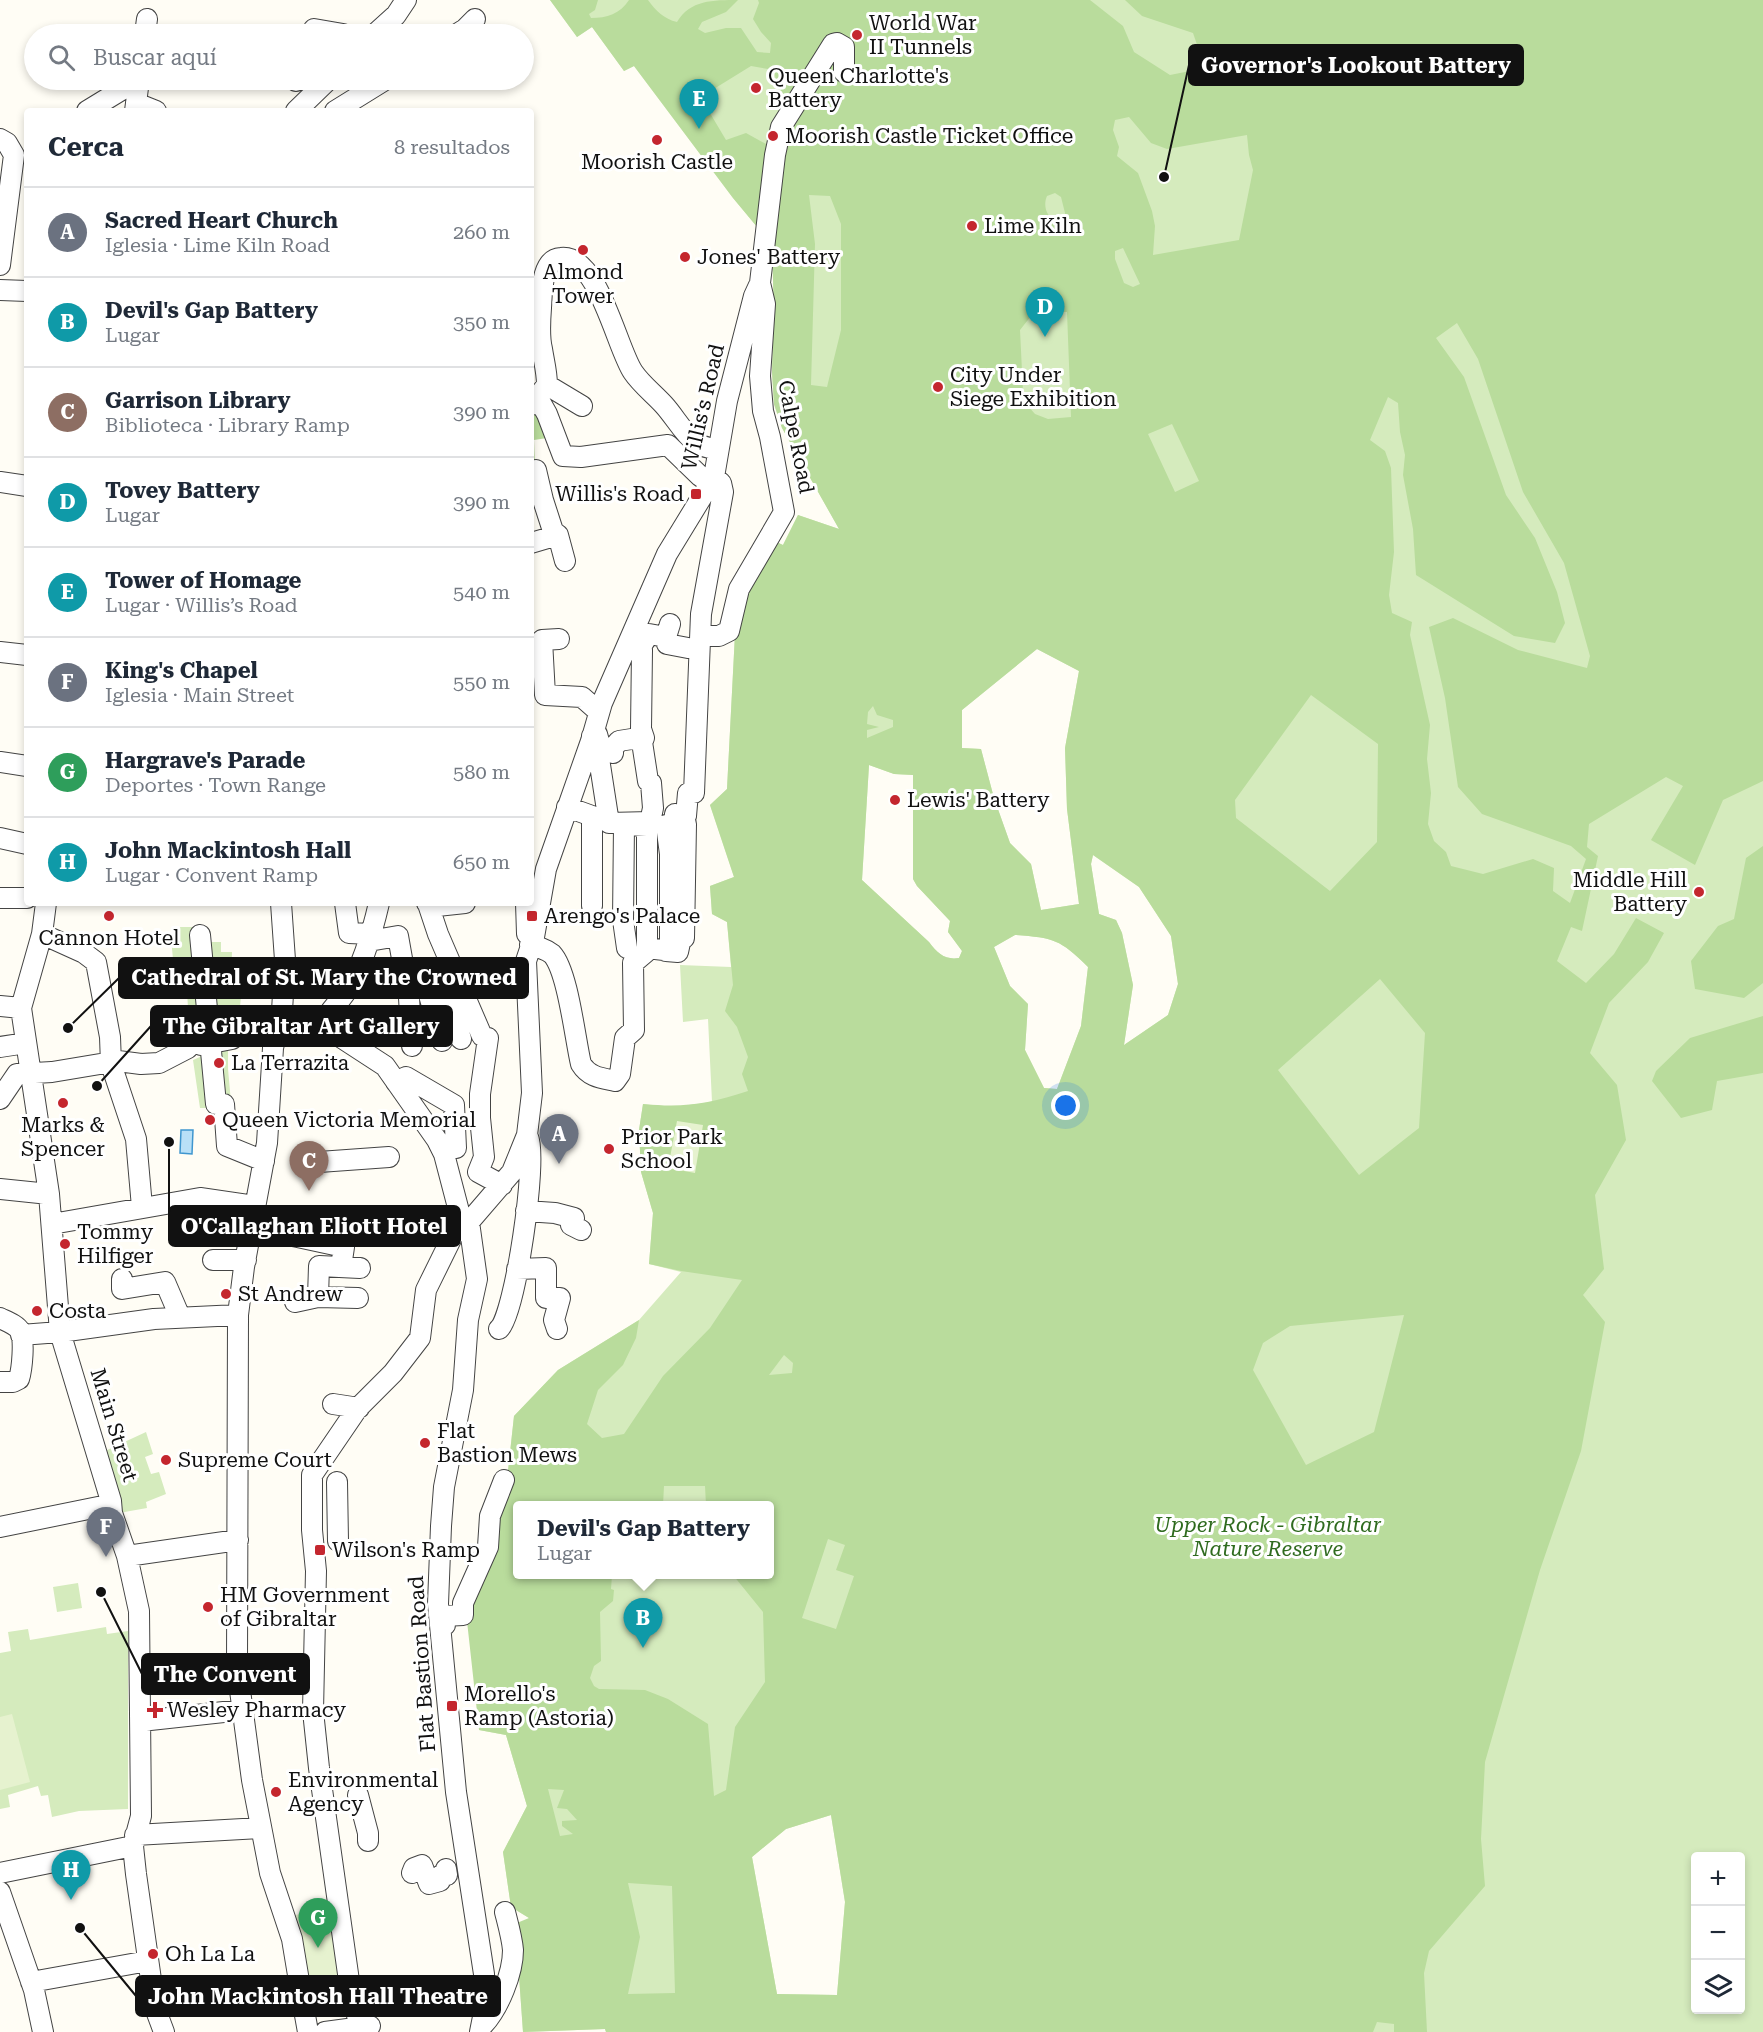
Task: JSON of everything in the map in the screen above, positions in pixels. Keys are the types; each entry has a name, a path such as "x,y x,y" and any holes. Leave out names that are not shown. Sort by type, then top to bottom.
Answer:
{"street":[{"path":"386,24 396,15 406,0"},
{"path":"470,24 475,19"},
{"name":"Willis’s Road","path":"531,945 546,869 595,725 667,554 712,480 727,401 754,296 760,283 775,155 781,127 833,44 837,43 844,47 844,72"},
{"path":"92,108 121,90"},
{"path":"299,108 317,90"},
{"path":"340,108 369,90"},
{"path":"137,95 152,108"},
{"path":"0,139 20,152 0,265"},
{"path":"526,906 528,939 531,945 545,950 557,961 564,979 584,1070 593,1077 615,1081 620,1074 625,1038 634,1030 633,963 653,950 670,947 670,854 666,825 686,816 688,793 694,793 694,642 723,489 721,482 700,476 668,444 581,457 563,456 539,396 547,367 541,347 540,311 546,272 550,264 557,258 566,257 578,263 598,291 611,315 633,373 698,445 718,450"},
{"name":"Calpe Road","path":"694,642 729,631 739,589 784,512 763,411 760,376 765,304 760,283"},
{"path":"0,290 24,291"},
{"path":"539,396 582,406"},
{"path":"536,470 553,531 558,535 565,561"},
{"path":"0,482 24,486"},
{"path":"534,542 558,535"},
{"path":"631,745 644,738 640,729 642,645 637,623"},
{"path":"642,645 650,634 666,636 670,624"},
{"path":"558,639 542,640 537,653 544,695 582,697 595,725 598,741 606,752 613,753 613,748 619,741 631,745 651,783 653,808 650,822 616,829"},
{"path":"667,644 694,642"},
{"path":"0,652 24,655"},
{"path":"595,725 598,752 616,829 623,882 623,920 627,948"},
{"path":"0,762 24,766"},
{"path":"567,807 592,816 592,906"},
{"path":"653,950 678,952 681,938 684,938 686,824 678,818"},
{"path":"616,829 624,825 647,826 647,882 653,950"},
{"path":"0,838 24,843"},
{"path":"647,854 670,854"},
{"path":"623,882 647,882"},
{"path":"0,898 24,898"},
{"name":"Main Street","path":"46,906 42,934 21,1008 49,1194 60,1332 111,1501 112,1513 127,1556 139,1611 141,1816 134,1841 155,2008 164,2032"},
{"path":"281,906 285,960 282,1011 273,1048 267,1143 238,1315 237,1653 252,1780 270,1873 292,1940 306,2023"},
{"path":"345,906 349,933 370,937 398,936 409,998 412,1046"},
{"path":"322,1025 327,1015 349,988 370,937 378,906"},
{"path":"428,906 438,934 485,1037 480,1094 484,1157 478,1172 502,1185"},
{"path":"42,934 84,953 96,962 110,1037 111,1062 136,1140 142,1207"},
{"path":"200,935 200,1046 216,1104 224,1104 227,1146 264,1161"},
{"path":"365,2030 351,1995 319,1768 313,1707 316,1571 311,1483 315,1470 359,1407 393,1373 420,1338 426,1290 461,1219 502,1185 512,1172 527,1135 532,1093 526,961 531,945"},
{"path":"437,991 451,1040"},
{"path":"0,1006 21,1008"},
{"path":"279,1030 284,1026 322,1025 385,1066 437,1140 450,1151 482,1148"},
{"path":"0,1099 17,1074 52,1072 118,1061 141,1064 159,1063 200,1046 232,1039"},
{"path":"0,1047 27,1043"},
{"path":"396,1082 406,1077 454,1105 450,1151"},
{"path":"499,1329 504,1325 517,1269 526,1211 531,1164 531,1144 527,1135"},
{"name":"Flat Bastion Road","path":"450,1151 461,1219 477,1279 468,1320 463,1390 444,1487 438,1604 456,1792 484,1974 484,2012 481,2029"},
{"path":"305,1163 389,1157"},
{"path":"0,1189 49,1194"},
{"path":"52,1224 200,1198 255,1206"},
{"path":"526,1211 566,1215 574,1218 572,1225 581,1230"},
{"path":"294,1236 344,1247 350,1267 319,1266 318,1296"},
{"path":"213,1260 245,1264"},
{"path":"517,1269 546,1268 546,1298 560,1298 554,1320 557,1329"},
{"path":"122,1280 122,1289 165,1282 180,1317"},
{"path":"295,1302 318,1296 358,1298"},
{"path":"21,1335 180,1317 238,1315"},
{"path":"0,1318 19,1329 21,1335 20,1376 13,1382 0,1382"},
{"path":"333,1404 359,1407"},
{"path":"440,1625 445,1625 444,1616 463,1615 463,1603 488,1547 490,1516 504,1480"},
{"path":"337,1482 339,1541"},
{"path":"0,1527 103,1506 112,1513"},
{"path":"127,1556 238,1540"},
{"path":"141,1721 242,1710"},
{"path":"363,1791 368,1840"},
{"path":"0,1873 134,1841 261,1828"},
{"path":"412,1873 414,1868 422,1865 429,1884 440,1881 440,1876 447,1875 446,1869"},
{"path":"0,1892 31,1982 43,2032"},
{"path":"481,2029 492,2015 512,1961 513,1948 505,1912"},
{"path":"339,1914 349,1916 365,2030"},
{"path":"31,1982 148,1961"},
{"path":"301,1993 303,1997 312,2001 351,1995"},
{"path":"325,2032 365,2030"}],"green space":[{"name":"Upper Rock - Gibraltar Nature Reserve","path":"550,0 1763,0 1763,2032 606,2032 605,2029 523,2032 517,1948 529,1918 511,1907 503,1852 527,1806 506,1735 479,1730 514,1416 558,1370 639,1320 681,1272 649,1264 653,1213 641,1172 639,1130 643,1104 673,1107 712,1102 708,1019 683,1022 680,965 731,967 727,922 712,914 710,886 734,877 710,805 727,789 735,634 772,540 783,545 798,515 839,529 782,428 774,404 772,245 733,198 634,66 624,71 592,27 577,37","holes":["1037,649 1079,671 1065,748 1067,809 1079,904 1041,910 1031,864 1010,843 994,798 981,749 962,748 962,710","869,765 894,774 913,775 913,879 950,921 948,932 962,951 959,958 946,957 939,953 862,880","1093,855 1139,887 1171,936 1178,984 1168,1015 1124,1045 1133,985 1122,933 1116,920 1099,914 1091,864","1015,935 1038,937 1063,945 1088,967 1081,1026 1057,1089 1044,1088 1025,1050 1028,1004 1010,986 994,947","831,1815 845,1902 837,1995 777,1994 752,1857 786,1829"]},
{"name":"Upper Rock - Gibraltar Nature Reserve","path":"550,0 598,0 595,10 589,14 591,18 613,14 622,9 629,0 648,0 661,14 677,22 688,9 695,5 711,1 738,0 726,12 702,22 698,29 705,33 726,28 741,28 757,52 770,53 771,43 753,19 758,0 1090,0 1123,26 1134,52 1170,75 1205,68 1193,33 1142,16 1125,0 1763,0 1763,781 1723,800 1695,865 1651,840 1683,786 1666,777 1589,824 1587,847 1598,856 1582,931 1571,927 1557,961 1586,983 1614,954 1636,918 1664,933 1648,962 1609,1003 1590,1053 1617,1085 1626,1140 1595,1195 1604,1269 1583,1295 1605,1322 1581,1451 1540,1570 1485,1762 1481,1839 1485,1886 1429,1951 1424,1973 1427,2032 1394,2032 1394,2024 1377,2022 1373,2032 606,2032 605,2029 523,2032 517,1948 512,1925 529,1918 511,1907 503,1852 527,1806 506,1735 479,1730 465,1603 507,1481 514,1416 558,1370 639,1320 636,1338 623,1365 598,1390 587,1424 602,1438 624,1434 663,1376 710,1328 742,1280 649,1264 653,1213 641,1172 639,1130 643,1104 696,1104 748,1091 742,1074 748,1057 737,1027 725,1011 733,985 727,922 712,914 710,886 734,877 710,805 727,789 735,634 744,590 772,540 783,545 798,515 839,529 782,428 774,404 772,245 733,198 634,66 624,71 592,27 577,37","holes":["751,66 774,70 784,120 775,149 746,133 726,140 704,103 683,108","1129,117 1151,143 1167,149 1247,135 1253,170 1239,240 1153,255 1155,226 1152,211 1138,173 1117,156 1119,147 1113,130 1115,120","1055,193 1061,197 1065,213 1064,219 1055,221 1047,213 1045,203 1047,196","809,195 830,196 841,224 841,330 827,387 811,385 815,244","1123,248 1140,284 1133,287 1124,283 1115,259 1115,251","1043,312 1067,312 1071,417 1048,419 1035,414 1028,406 1023,392 1020,330 1031,316","1457,323 1478,359 1523,492 1564,563 1590,656 1587,668 1518,650 1453,618 1429,627 1445,698 1458,787 1482,814 1571,846 1586,859 1570,903 1553,891 1554,868 1533,859 1483,874 1451,866 1446,852 1434,841 1428,824 1431,793 1427,759 1430,725 1410,635 1412,622 1392,613 1389,595 1394,552 1391,468 1385,451 1370,440 1388,397 1398,403 1400,432 1405,455 1403,475 1413,529 1416,575 1514,636 1555,643 1565,623 1557,592 1535,538 1506,495 1464,377 1436,338","1172,424 1199,481 1175,492 1148,434","1037,649 1079,671 1065,748 1067,809 1079,904 1041,910 1031,864 1010,843 994,798 981,749 962,748 962,710","1311,695 1378,744 1377,842 1330,891 1236,818 1235,800","873,706 877,715 893,720 893,727 867,738 867,730 879,727 867,724 868,712","869,765 894,774 913,775 913,879 950,921 948,932 962,951 959,958 946,957 862,880","1093,855 1139,887 1171,936 1178,984 1168,1015 1124,1045 1133,985 1122,933 1116,920 1099,914 1091,864","1015,935 1038,937 1063,945 1088,967 1081,1026 1057,1089 1044,1088 1025,1050 1028,1004 1010,986 994,947","1380,979 1425,1033 1419,1128 1359,1175 1278,1070","1404,1315 1374,1432 1306,1465 1253,1370 1263,1343 1290,1326","784,1355 793,1363 792,1373 769,1375","664,1486 705,1486 706,1501 774,1501 774,1579 736,1579 763,1612 765,1682 735,1727 726,1790 714,1796 708,1724 668,1699 645,1690 599,1689 594,1686 590,1678 594,1666 601,1661 600,1612 613,1601 612,1579 513,1579 513,1501 663,1501","828,1539 845,1545 836,1570 854,1576 836,1629 802,1618","548,1789 564,1790 557,1808 567,1809 577,1820 562,1821 562,1826 573,1834 560,1836","831,1815 845,1902 837,1995 777,1994 752,1857 786,1829","628,1883 672,1886 675,1993 628,1994 640,1937"]},
{"path":"534,415 541,415 547,438 534,440"},
{"path":"1763,846 1763,983 1744,998 1695,989 1691,961 1718,926 1734,919 1746,858"},
{"path":"178,927 203,927 203,942 221,942 221,952 232,952 231,985 242,985 240,1007 243,1008 236,1035 228,1036 228,1069 234,1135 220,1108 200,1108 193,1060 200,1057 197,1042 190,1042 187,991 176,991 171,938"},
{"path":"1763,1016 1763,1073 1717,1081 1712,1110 1681,1118 1652,1081 1656,1071 1690,1038"},
{"path":"677,1121 703,1125 695,1173 668,1168"},
{"path":"146,1432 153,1454 145,1457 151,1474 159,1472 166,1494 146,1502 147,1508 119,1513 105,1451"},
{"path":"78,1583 82,1608 57,1612 53,1587"},
{"path":"106,1627 107,1634 128,1631 128,1809 79,1811 52,1817 48,1795 41,1796 38,1786 8,1795 10,1807 0,1809 0,1653 11,1651 8,1632 28,1629 30,1640"},
{"path":"12,1714 30,1782 0,1790 0,1717"},
{"path":"330,1910 340,1982 306,1986 295,1915"}],"water":[{"path":"181,1130 193,1130 192,1154 180,1153"}],"place":[{"name":"World War II Tunnels","path":"857,35"},
{"name":"Queen Charlotte's Battery","path":"756,88"},
{"name":"Tower of Homage","path":"699,129"},
{"name":"Moorish Castle Ticket Office","path":"773,136"},
{"name":"Moorish Castle","path":"657,140"},
{"name":"Governor's Lookout Battery","path":"1164,177"},
{"name":"Lime Kiln","path":"972,226"},
{"name":"Almond Tower","path":"583,250"},
{"name":"Jones' Battery","path":"685,257"},
{"name":"Tovey Battery","path":"1045,337"},
{"name":"City Under Siege Exhibition","path":"938,387"},
{"name":"Willis's Road","path":"696,494"},
{"name":"Lewis' Battery","path":"895,800"},
{"name":"Middle Hill Battery","path":"1699,892"},
{"name":"Cannon Hotel","path":"109,916"},
{"name":"Arengo's Palace","path":"532,916"},
{"name":"Cathedral of St. Mary the Crowned","path":"68,1028"},
{"name":"La Terrazita","path":"219,1063"},
{"name":"The Gibraltar Art Gallery","path":"97,1086"},
{"name":"Marks & Spencer","path":"63,1103"},
{"name":"Queen Victoria Memorial","path":"210,1120"},
{"name":"O'Callaghan Eliott Hotel","path":"169,1142"},
{"name":"Prior Park School","path":"609,1149"},
{"name":"Sacred Heart Church","path":"559,1164"},
{"name":"Garrison Library","path":"309,1191"},
{"name":"Tommy Hilfiger","path":"65,1244"},
{"name":"St Andrew","path":"226,1294"},
{"name":"Costa","path":"37,1311"},
{"name":"Flat Bastion Mews","path":"425,1443"},
{"name":"Supreme Court","path":"166,1460"},
{"name":"Wilson's Ramp","path":"320,1550"},
{"name":"King's Chapel","path":"106,1557"},
{"name":"The Convent","path":"101,1592"},
{"name":"HM Government of Gibraltar","path":"208,1607"},
{"name":"Devil's Gap Battery","path":"643,1648"},
{"name":"Morello's Ramp (Astoria)","path":"452,1706"},
{"name":"Wesley Pharmacy","path":"155,1710"},
{"name":"Environmental Agency","path":"276,1792"},
{"name":"John Mackintosh Hall","path":"71,1900"},
{"name":"John Mackintosh Hall Theatre","path":"80,1928"},
{"name":"Hargrave's Parade","path":"318,1948"},
{"name":"Oh La La","path":"153,1954"}]}
